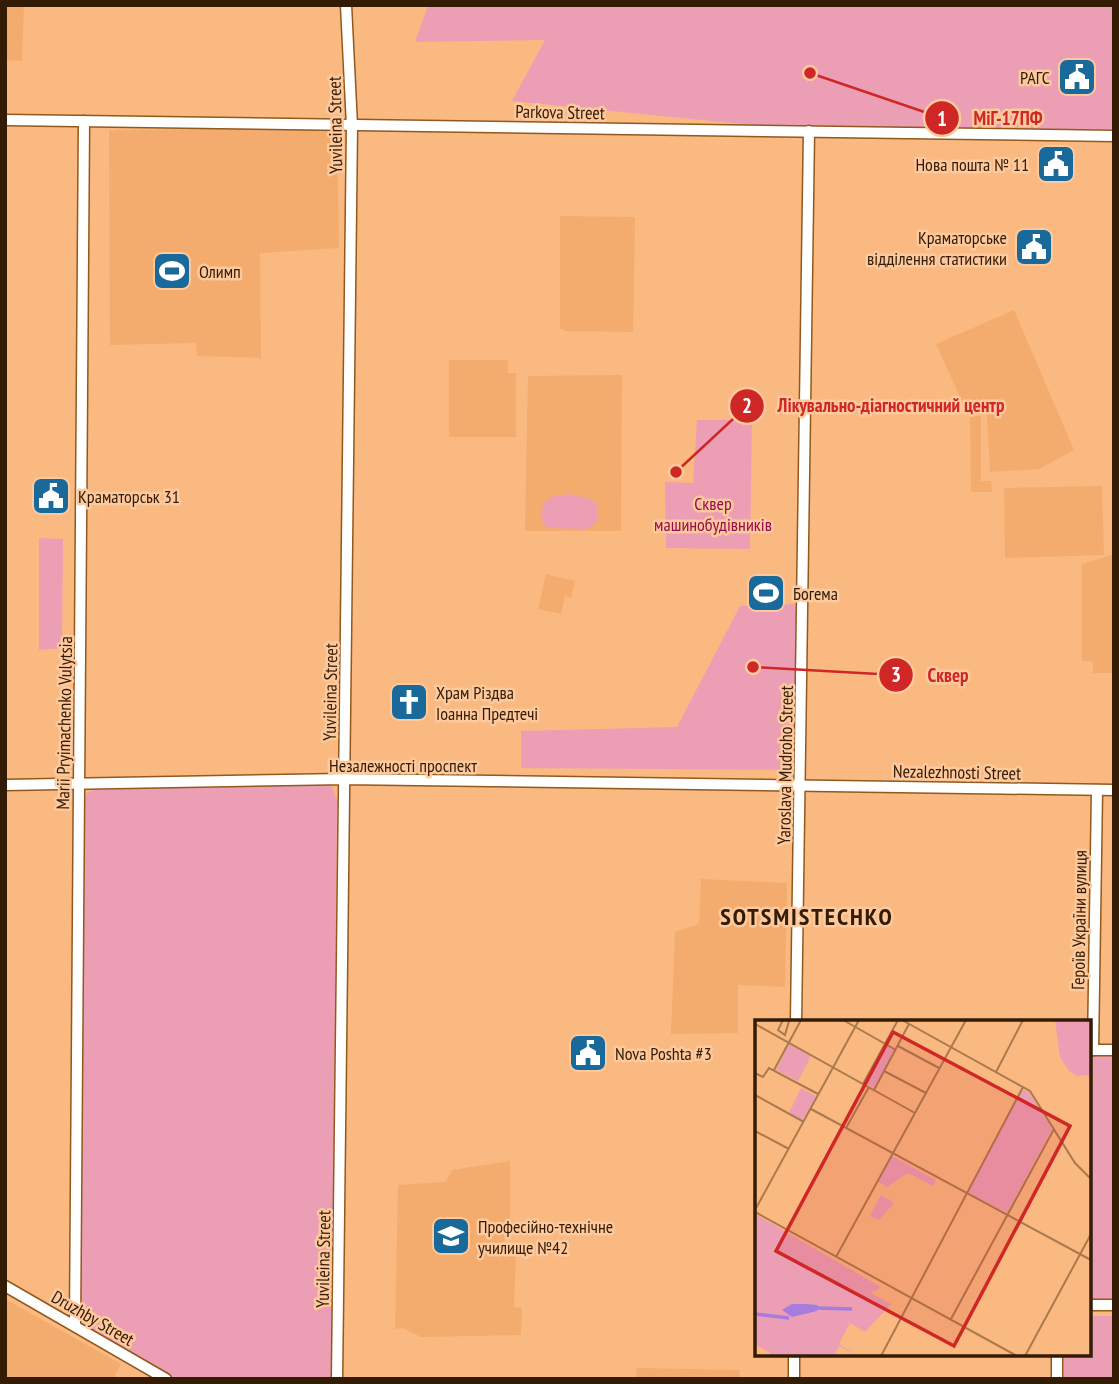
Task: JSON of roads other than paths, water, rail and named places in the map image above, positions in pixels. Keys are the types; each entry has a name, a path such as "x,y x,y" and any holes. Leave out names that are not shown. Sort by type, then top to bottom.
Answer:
{"street":[{"name":"Yuvileina Street","path":"337,1379 352,126 346,5"},
{"name":"Parkova Street","path":"5,120 1114,136"},
{"name":"Marii Pryimachenko Vulytsia","path":"75,1325 84,121"},
{"name":"Yaroslava Mudroho Street","path":"796,1020 809,131"},
{"name":"Незалежності проспект","path":"5,785 344,779 800,785"},
{"name":"Nezalezhnosti Street","path":"800,785 1114,790"},
{"name":"Героїв України вулиця","path":"1091,1050 1097,790"},
{"path":"1091,1050 1114,1050"},
{"name":"Druzhby Street","path":"5,1286 166,1379"},
{"path":"1091,1305 1114,1305"},
{"path":"794,1356 794,1379"},
{"path":"1057,1356 1057,1379"}],"place":[{"name":"МіГ-17ПФ","path":"810,73"},
{"name":"РАГС","path":"1077,77"},
{"name":"Нова пошта № 11","path":"1056,164"},
{"name":"Краматорське відділення статистики","path":"1034,247"},
{"name":"Олимп","path":"172,271"},
{"name":"Лікувально-діагностичний центр","path":"676,472"},
{"name":"Краматорськ 31","path":"51,496"},
{"name":"Богема","path":"766,593"},
{"name":"Сквер","path":"753,667"},
{"name":"Храм Різдва Іоанна Предтечі","path":"409,702"},
{"name":"Nova Poshta #3","path":"588,1053"},
{"name":"Професійно-технічне училище №42","path":"451,1236"}],"district":[{"name":"SOTSMISTECHKO","path":"807,916"}],"park label":[{"name":"Сквер машинобудівників","path":"713,513"}]}
